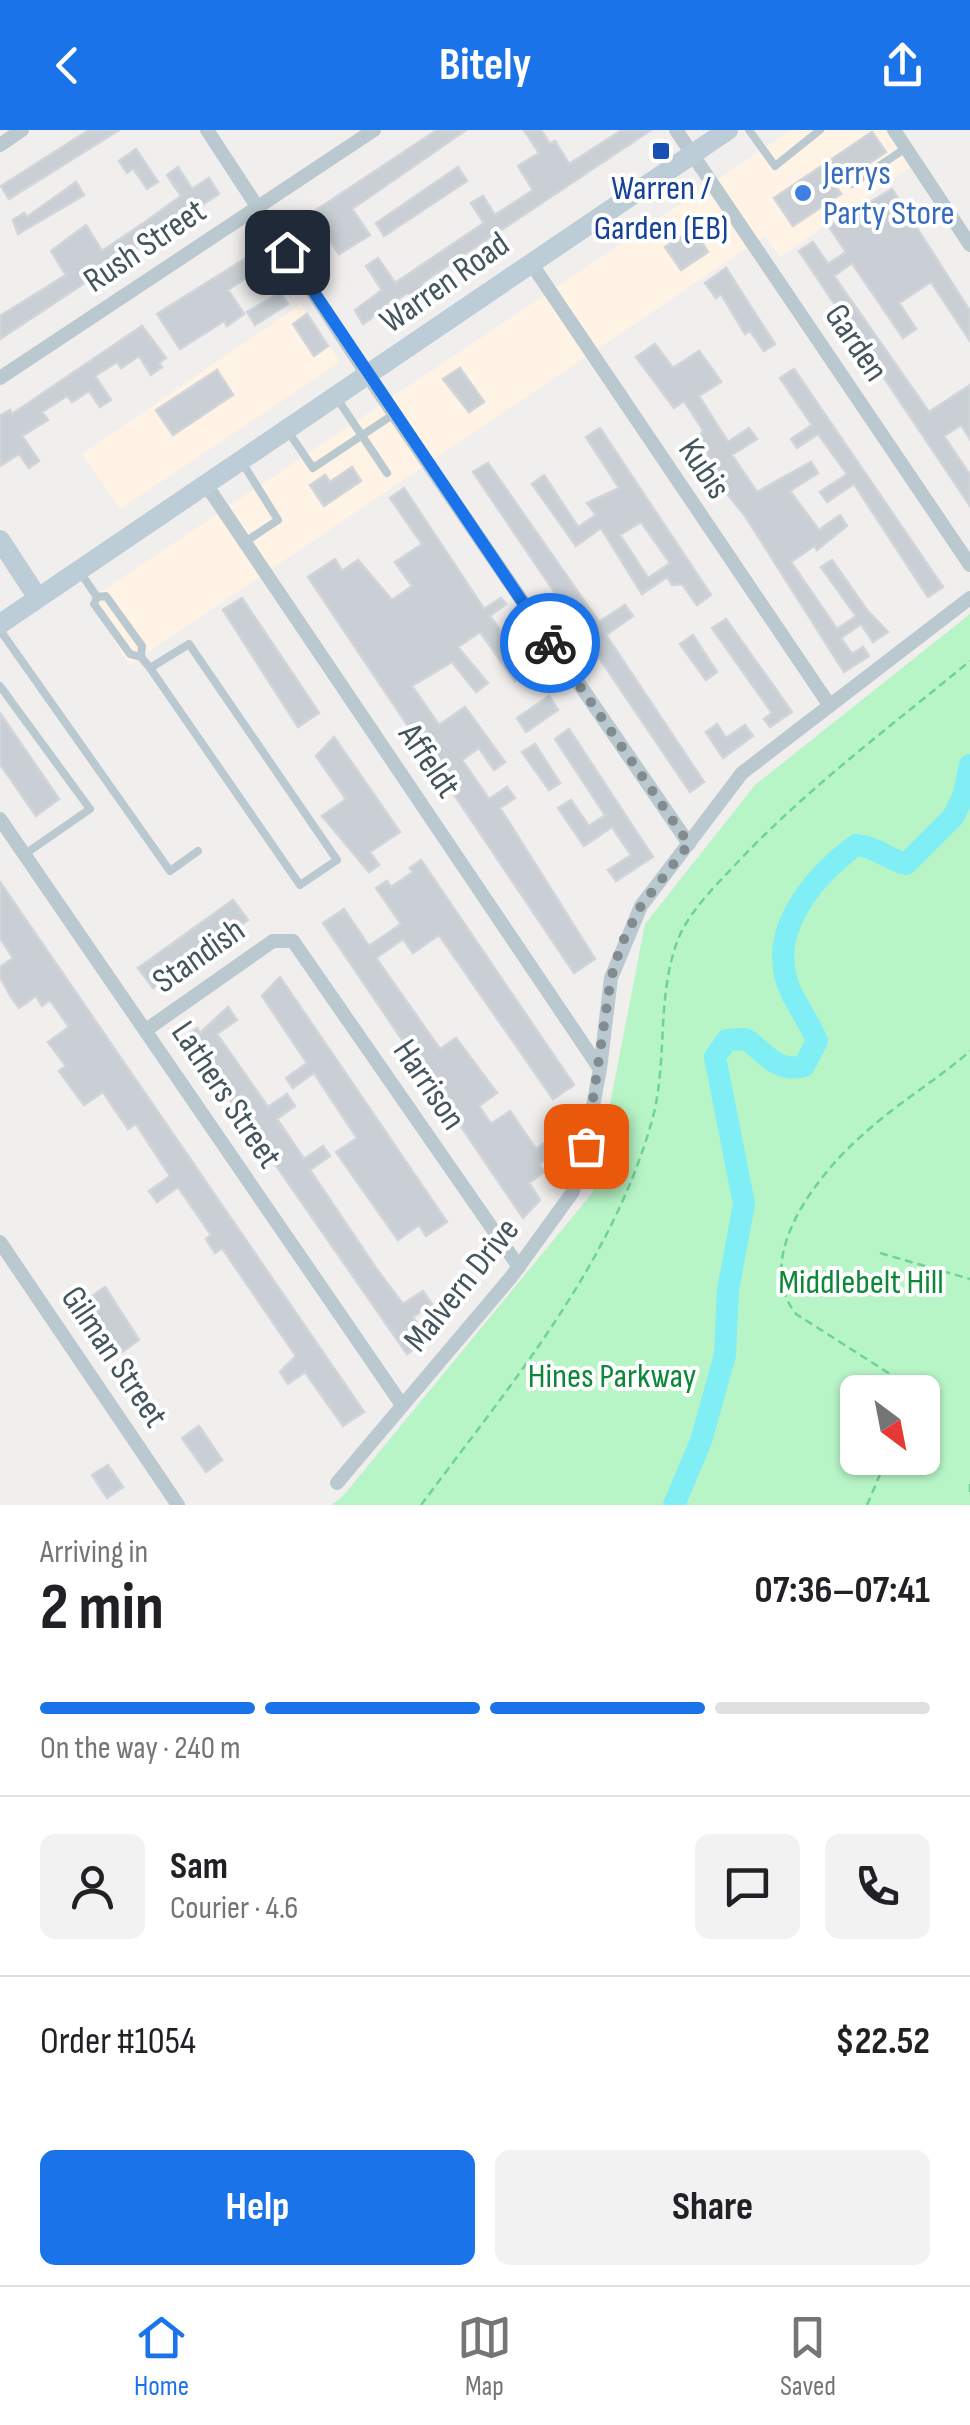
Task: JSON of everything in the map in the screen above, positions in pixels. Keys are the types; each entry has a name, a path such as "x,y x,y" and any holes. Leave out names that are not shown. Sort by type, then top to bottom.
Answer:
{"main road":[{"name":"Warren Road","path":"0,627 719,132"},
{"path":"0,540 38,598"}],"street":[{"path":"0,144 22,130"},
{"path":"207,130 368,376 689,844"},
{"name":"Rush Street","path":"0,378 374,130"},
{"name":"Garden","path":"676,130 970,565"},
{"path":"894,130 970,245"},
{"name":"Kubis","path":"531,263 830,706"},
{"name":"Affeldt","path":"207,486 600,1069"},
{"name":"Malvern Drive","path":"337,1483 518,1266 572,1194 580,1175 600,1069 606,1010 621,945 641,906 742,773 970,598"},
{"name":"Lathers Street","path":"0,819 402,1406"},
{"name":"Standish","path":"146,1030 273,941 289,939"},
{"name":"Harrison","path":"289,939 518,1266"},
{"name":"Gilman Street","path":"0,1242 178,1505"},
{"path":"2,1275 15,1265"}],"lane":[{"path":"748,130 775,166 822,131"},
{"path":"852,184 906,148"},
{"path":"336,397 387,473"},
{"path":"288,430 313,468 394,414"},
{"path":"241,462 278,520 245,542"},
{"path":"79,570 97,596"},
{"path":"97,596 106,596 142,646 141,657"},
{"path":"97,596 94,604 130,654 141,657 150,668 300,885 337,860 188,644 150,668"},
{"path":"0,627 170,871 198,851"},
{"path":"0,686 90,810 25,854"}],"path":[{"path":"421,1505 517,1375 587,1267 626,1196 652,1120 667,987 680,935 716,886 772,825 970,661"},
{"path":"890,1375 796,1314 784,1299 780,1270 803,1202 832,1167 867,1130 970,1051"},
{"path":"880,1252 970,1279"},
{"path":"867,1505 880,1475"},
{"path":"970,1484 970,1497"}],"shaded area":[{"path":"791,130 902,130 922,159 780,257 765,236 129,665 89,600"},
{"path":"301,304 340,362 120,509 82,454"}],"green space":[{"name":"Hines Parkway","path":"970,614 970,1505 331,1505 343,1496 593,1192 645,924 755,785"}],"building":[{"path":"89,130 119,130 9,199 1,186"},
{"path":"437,130 466,130 352,209 370,235 339,254 322,228 305,239 295,224"},
{"path":"524,130 541,130 550,144 555,141 569,164 622,130 651,130 422,283 425,288 414,295 407,293 363,324 355,310 382,290 366,266 378,258 395,283 484,223 471,203 483,196 495,215 533,190 518,166 539,153"},
{"path":"872,132 886,152 847,178 837,188 841,194 793,226 774,198"},
{"path":"136,149 158,182 147,189 133,168 127,173 119,161"},
{"path":"178,167 192,189 209,178 219,194 0,339 0,316 66,275 51,251 86,225 102,251 181,196 167,175"},
{"path":"458,167 467,181 384,236 376,223"},
{"path":"76,182 84,195 18,234 13,220 24,213 27,217"},
{"path":"892,189 970,311 970,341 931,282 899,303 916,329 903,338 852,263 834,276 929,412 970,385 970,439 961,425 944,436 970,475 970,506 799,251 813,242 828,264 846,252 829,227"},
{"path":"693,229 708,252 681,270 665,247"},
{"path":"259,250 268,263 228,290 244,314 227,326 224,321 180,349 157,314"},
{"path":"726,268 775,344 764,351 750,331 745,334 721,294 716,298 705,283"},
{"path":"280,293 288,304 255,325 247,312"},
{"path":"307,314 328,346 314,356 293,324"},
{"path":"142,326 166,358 159,363 162,367 151,375 139,356 121,368 117,362 95,376 111,400 100,407 89,391 72,402 67,396 42,412 48,420 22,436 39,461 29,468 19,454 0,466 0,416 10,410 12,414"},
{"path":"655,344 673,368 699,351 713,370 721,382 699,396 728,442 749,428 757,439 732,455 757,492 811,462 818,473 790,491 819,530 840,515 847,526 817,550 814,546 791,562 837,629 856,616 821,567 832,560 867,610 888,632 873,642 861,624 841,638 852,654 863,647 869,656 844,672 745,516 715,479 719,476 699,438 703,430 684,401 674,408 636,357"},
{"path":"460,368 484,402 469,412 443,379"},
{"path":"794,369 943,587 928,597 854,484 827,502 820,492 847,474 818,434 797,448 791,439 812,425 780,378"},
{"path":"217,370 233,395 173,435 156,410"},
{"path":"600,428 711,595 697,605 682,584 672,585 667,577 642,594 601,528 576,546 532,484 544,475 578,527 596,515 587,503 619,488 586,437","holes":["641,522 670,563 648,578 620,535"]},
{"path":"488,463 599,622 625,605 633,616 606,635 704,782 690,792 473,472"},
{"path":"352,467 361,481 324,506 310,485 325,475 330,482"},
{"path":"404,488 484,609 501,598 506,604 490,616 530,671 515,681 480,632 458,647 488,683 476,692 452,662 412,686 439,725 465,707 505,762 494,770 479,748 462,760 489,799 507,787 515,798 500,808 595,959 574,973 308,577 335,559 342,571 358,560 392,600 412,586 395,562 422,544 390,498"},
{"path":"242,598 319,713 298,727 223,610"},
{"path":"726,619 792,712 770,727 764,719 772,713 712,628"},
{"path":"693,635 717,672 706,680 680,644"},
{"path":"549,696 558,710 526,732 517,718"},
{"path":"0,713 59,799 36,816 0,764"},
{"path":"717,724 726,738 745,725 753,736 723,758 706,732"},
{"path":"569,729 653,857 616,881 608,870 631,855 612,827 584,846 558,808 571,800 589,826 605,815 555,739"},
{"path":"334,737 400,832 370,852 379,865 369,872 322,816 346,799 316,756"},
{"path":"535,744 560,783 549,790 522,752"},
{"path":"421,860 574,1085 553,1099 439,935 413,953 403,939 376,958 440,1049 456,1038 497,1093 479,1106 491,1124 510,1111 536,1149 556,1135 564,1147 539,1164 544,1172 529,1183 540,1200 523,1218 323,923 344,909 369,946 401,924 376,888 387,881 391,887 413,872 410,868"},
{"path":"0,882 364,1412 343,1426 305,1372 288,1384 280,1372 296,1356 222,1248 215,1253 206,1239 211,1235 178,1187 157,1202 149,1191 170,1176 136,1124 128,1129 103,1092 84,1105 59,1071 66,1066 48,1042 69,1027 50,1000 42,1006 36,996 19,1008 11,997 0,977 0,967 13,958 0,938"},
{"path":"233,900 248,920 153,988 138,968"},
{"path":"280,977 447,1222 426,1236 419,1225 398,1240 336,1152 357,1138 314,1073 293,1088 286,1078 307,1063 262,996"},
{"path":"228,1007 237,1020 217,1034 268,1107 287,1094 295,1106 277,1119 304,1159 323,1146 330,1156 310,1170 378,1271 403,1304 423,1291 432,1304 413,1317 428,1340 407,1354 186,1036 197,1028 200,1033"},
{"path":"105,1287 139,1340 119,1354 84,1302"},
{"path":"199,1426 222,1460 206,1472 182,1438"},
{"path":"108,1465 123,1487 107,1498 92,1475"}],"waterway":[{"path":"674,1505 701,1441 725,1355 728,1290 744,1204 715,1057 727,1040 746,1039 779,1064 804,1066 817,1041 784,970 788,929 797,909 823,874 856,845 906,864 953,817 963,797 970,765"}],"way so far":[{"path":"550,643 689,844 641,906 621,945 611,978 586,1146"}],"place":[{"name":"Warren / Garden (EB)","path":"661,151"},
{"name":"Jerrys Party Store","path":"803,193"}],"route":[{"path":"287,252 550,643"}],"park label":[{"name":"Middlebelt Hill","path":"861,1282"}]}
